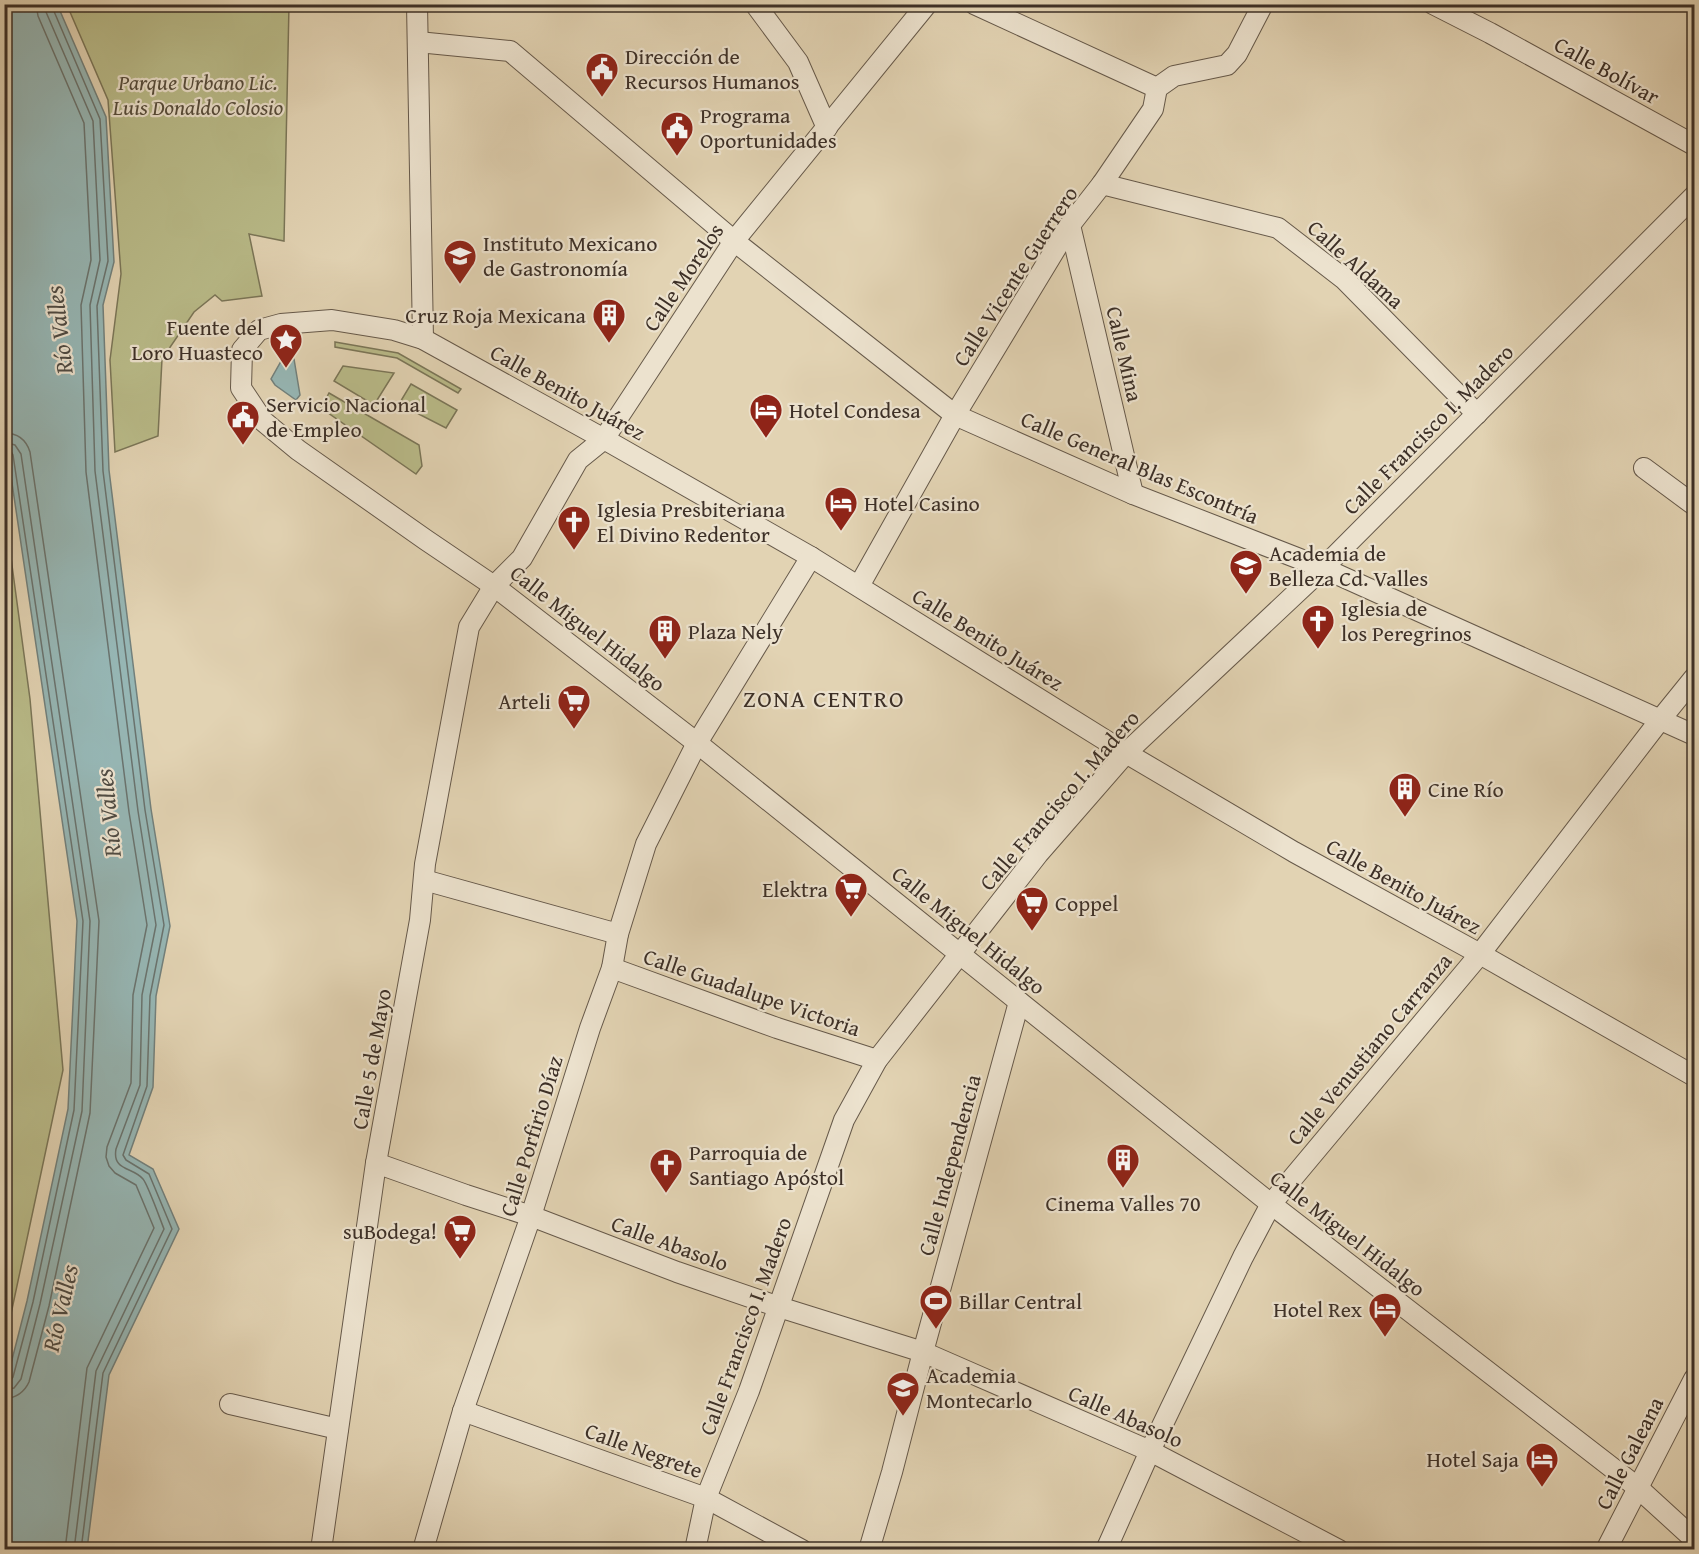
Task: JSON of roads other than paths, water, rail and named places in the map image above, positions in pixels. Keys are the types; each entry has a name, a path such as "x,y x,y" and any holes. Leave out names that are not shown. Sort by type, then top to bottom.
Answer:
{"street":[{"path":"417,4 423,339"},
{"path":"755,4 798,62 827,128"},
{"name":"Calle Morelos","path":"494,586 522,558 578,460 604,439 734,242 927,4"},
{"path":"974,4 1157,88 1174,76 1227,65 1237,54 1263,4"},
{"name":"Calle Bolívar","path":"1433,4 1695,145"},
{"name":"Calle General Blas Escontría","path":"417,42 510,51 734,242 956,415 1133,494 1323,568 1695,735"},
{"name":"Calle Vicente Guerrero","path":"859,586 956,415 1070,225 1102,184 1153,109 1157,88"},
{"name":"Calle Aldama","path":"1102,184 1278,228 1344,279 1477,414"},
{"name":"Calle Francisco I. Madero","path":"695,1550 706,1498 749,1391 844,1120 877,1060 1038,854 1126,753 1323,568 1695,196"},
{"name":"Calle Mina","path":"1070,225 1133,494"},
{"name":"Calle Benito Juárez","path":"242,350 259,330 281,324 332,320 394,330 423,339 811,557 1126,753 1294,852 1695,1076"},
{"name":"Calle Miguel Hidalgo","path":"242,350 241,388 263,421 311,459 494,586 698,743 1271,1204 1637,1487 1695,1539"},
{"path":"1644,468 1695,506"},
{"path":"698,743 811,557"},
{"name":"Calle 5 de Mayo","path":"321,1550 376,1163 420,920 425,864 469,627 494,586"},
{"name":"Calle Venustiano Carranza","path":"1106,1550 1150,1451 1271,1204 1480,954 1660,720 1695,678"},
{"name":"Calle Porfirio Díaz","path":"423,1550 463,1411 531,1216 590,1028 612,968 618,934 646,844 698,743"},
{"name":"Calle Guadalupe Victoria","path":"424,880 618,934"},
{"name":"Calle Guadalupe Victoria","path":"612,968 777,1028 877,1060"},
{"name":"Calle Independencia","path":"869,1550 1019,1002"},
{"name":"Calle Abasolo","path":"376,1163 531,1216 677,1272 923,1352 1150,1451 1339,1550"},
{"name":"Calle Galeana","path":"1606,1550 1695,1379"},
{"path":"230,1404 338,1429"},
{"name":"Calle Negrete","path":"463,1411 706,1498 802,1550"}],"water":[{"name":"Río Valles","path":"57,4 106,117 114,262 103,305 109,470 151,809 170,926 156,996 153,1087 129,1155 153,1169 179,1229 109,1375 87,1549 5,1550 5,1387 27,1301 68,1109 77,921 5,436 4,5"},
{"name":"Fuente del Loro Huasteco","path":"284,356 294,359 300,395 296,400 275,385 271,379"}],"place":[{"name":"Dirección de Recursos Humanos","path":"602,98"},
{"name":"Programa Oportunidades","path":"677,157"},
{"name":"Instituto Mexicano de Gastronomía","path":"460,285"},
{"name":"Cruz Roja Mexicana","path":"609,344"},
{"name":"Fuente del Loro Huasteco","path":"286,369"},
{"name":"Hotel Condesa","path":"766,439"},
{"name":"Servicio Nacional de Empleo","path":"243,446"},
{"name":"Hotel Casino","path":"841,532"},
{"name":"Iglesia Presbiteriana El Divino Redentor","path":"574,551"},
{"name":"Academia de Belleza Cd. Valles","path":"1246,595"},
{"name":"Iglesia de los Peregrinos","path":"1318,650"},
{"name":"Plaza Nely","path":"665,660"},
{"name":"Arteli","path":"574,730"},
{"name":"Cine Río","path":"1405,818"},
{"name":"Elektra","path":"851,918"},
{"name":"Coppel","path":"1032,932"},
{"name":"Cinema Valles 70","path":"1123,1189"},
{"name":"Parroquia de Santiago Apóstol","path":"666,1194"},
{"name":"suBodega!","path":"460,1260"},
{"name":"Billar Central","path":"936,1330"},
{"name":"Hotel Rex","path":"1385,1338"},
{"name":"Academia Montecarlo","path":"903,1417"},
{"name":"Hotel Saja","path":"1542,1488"}],"district":[{"name":"ZONA CENTRO","path":"824,698"}],"park label":[{"name":"Parque Urbano Lic. Luis Donaldo Colosio","path":"198,94"}]}
